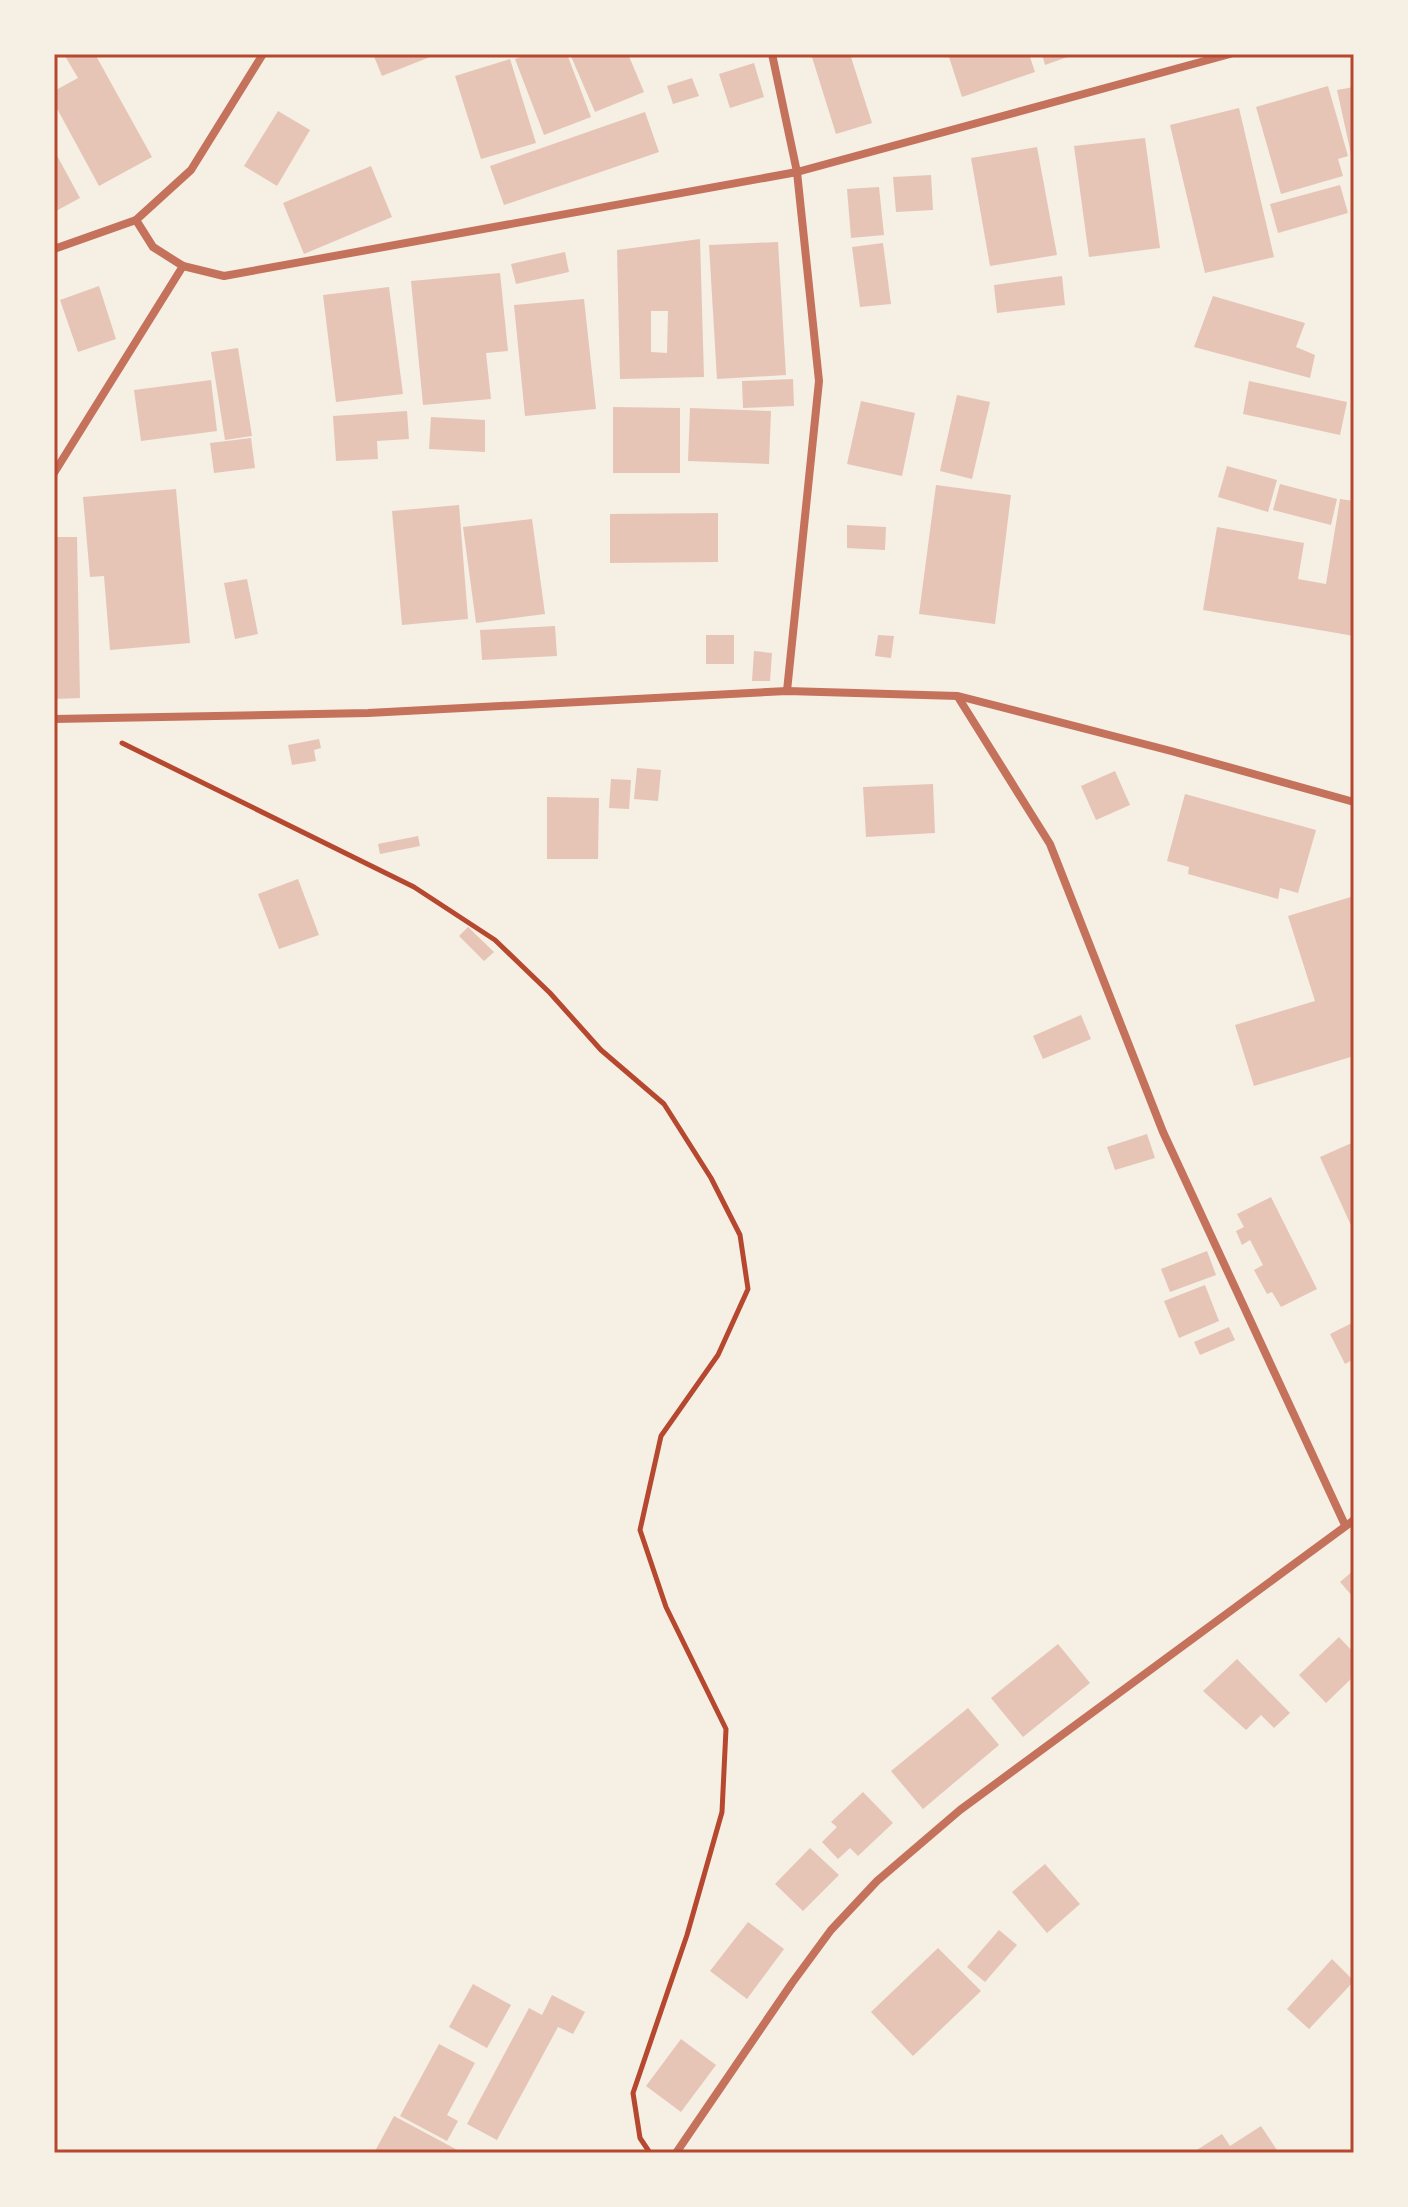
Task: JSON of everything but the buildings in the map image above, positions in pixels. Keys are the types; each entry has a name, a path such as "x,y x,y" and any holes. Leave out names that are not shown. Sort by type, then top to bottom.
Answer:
{"street":[{"path":"54,249 136,220 191,170 263,54"},
{"path":"772,54 797,172 819,381 787,691"},
{"path":"136,220 153,247 183,266 224,276 797,172 1230,54"},
{"path":"54,473 183,266"},
{"path":"54,719 368,713 787,691 958,696 1354,802"},
{"path":"958,696 1050,844 1163,1132 1345,1525"},
{"path":"676,2153 831,1930 877,1881 960,1810 1354,1520"}],"path":[{"path":"119,741 414,887 495,940 550,993 601,1050 664,1104 711,1178 740,1235 748,1289 718,1355 661,1436 640,1530 666,1607 726,1729 722,1812 687,1935 633,2093 640,2138 650,2153"}]}
